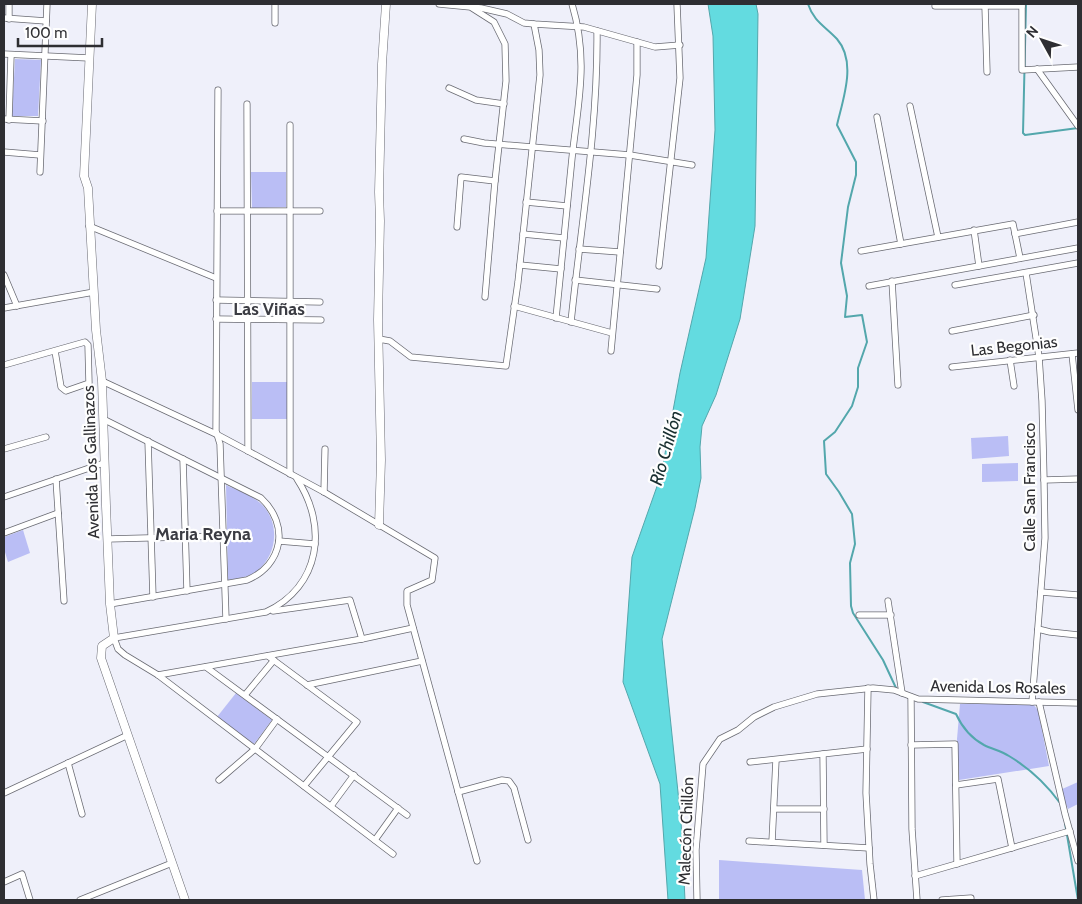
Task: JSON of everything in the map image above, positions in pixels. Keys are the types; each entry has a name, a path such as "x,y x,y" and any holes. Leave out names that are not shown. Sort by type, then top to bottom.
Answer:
{"street":[{"path":"9,4 6,18 46,21"},
{"path":"40,172 47,4"},
{"name":"Avenida Los Gallinazos","path":"92,4 84,176 88,188 89,226 102,381 101,464 114,638"},
{"path":"274,23 276,4"},
{"path":"379,525 381,460 379,192 382,64 386,4"},
{"path":"439,4 471,7 507,14 524,22 534,24 579,27 655,47 680,45"},
{"path":"556,318 580,98 582,53 579,27 572,4"},
{"path":"659,266 680,78 677,4"},
{"path":"935,6 1022,5 1022,70 1078,67"},
{"path":"985,6 987,72"},
{"path":"471,7 494,22 505,44 506,81 498,144 485,297"},
{"path":"379,339 390,341 411,357 506,366 520,265 540,75 539,50 534,24"},
{"path":"571,322 597,74 597,31"},
{"path":"611,351 637,75 637,42"},
{"path":"4,54 89,58"},
{"path":"11,55 6,119 42,121"},
{"path":"1037,69 1078,126"},
{"path":"449,88 476,100 504,104"},
{"path":"218,90 216,319 218,435 222,478 226,619"},
{"path":"247,104 248,451"},
{"path":"910,106 938,237"},
{"path":"877,116 901,244"},
{"path":"266,612 278,607 297,589 310,569 316,532 311,506 306,493 293,476 290,320 290,125"},
{"path":"464,139 498,144 630,155 692,165"},
{"path":"4,152 40,155"},
{"path":"457,227 461,177 495,181"},
{"path":"526,202 567,206"},
{"path":"217,211 320,210"},
{"path":"1015,234 1078,222"},
{"path":"861,251 1013,224 1020,258"},
{"path":"89,226 216,278"},
{"path":"974,230 980,266"},
{"path":"523,234 564,238"},
{"path":"869,286 1078,248"},
{"path":"579,249 620,252"},
{"path":"955,285 1026,274 1078,263"},
{"path":"520,265 561,269"},
{"name":"Calle San Francisco","path":"1026,274 1034,315 1039,357 1044,480 1045,538 1040,592 1035,702 1078,862"},
{"path":"4,276 17,306"},
{"path":"576,280 657,289"},
{"path":"892,281 898,385"},
{"path":"4,308 94,292"},
{"path":"216,300 320,302"},
{"path":"514,306 612,333"},
{"path":"952,331 1034,315"},
{"path":"216,319 321,320"},
{"path":"4,365 85,342 87,343 89,356 89,383 66,392 63,390 60,387 55,351"},
{"path":"1075,354 1078,410"},
{"name":"Las Begonias","path":"952,367 1075,354"},
{"path":"1010,360 1014,386"},
{"path":"102,381 218,435 324,492 435,558 432,580 407,591 407,605 477,861"},
{"path":"103,419 253,493 268,504 277,520 279,541 273,560 257,576 247,580 110,604"},
{"path":"4,450 46,436"},
{"path":"148,441 153,597"},
{"path":"324,492 325,450"},
{"path":"183,459 187,591"},
{"path":"4,497 101,464"},
{"path":"56,479 64,601"},
{"path":"1044,480 1078,479"},
{"path":"4,532 58,513"},
{"path":"107,539 224,536"},
{"path":"279,541 315,544"},
{"path":"1040,592 1078,595"},
{"path":"185,900 101,658 102,646 114,638 350,599 362,639"},
{"path":"888,601 902,693"},
{"path":"859,615 891,615"},
{"path":"158,675 362,639 413,628"},
{"path":"1038,629 1078,635"},
{"path":"114,638 118,650 158,675 392,854"},
{"path":"268,656 357,722 304,786"},
{"path":"245,695 274,660"},
{"path":"307,685 422,661"},
{"path":"206,666 408,815"},
{"path":"868,688 866,793 874,900"},
{"name":"Avenida Los Rosales","path":"720,739 738,730 754,717 774,707 817,694 868,688 894,690 918,699 940,701 1078,703"},
{"path":"911,697 912,829 916,900"},
{"path":"219,780 255,749 277,719"},
{"path":"4,793 128,735"},
{"name":"Malecón Chillón","path":"697,900 696,850 703,764 720,739"},
{"path":"911,745 955,744 958,864"},
{"path":"750,762 867,749"},
{"path":"823,754 824,846"},
{"path":"772,842 776,760"},
{"path":"68,763 82,814"},
{"path":"331,806 354,775"},
{"path":"956,785 998,779 1012,848"},
{"path":"458,792 502,780 509,781 514,788 528,840"},
{"path":"375,840 398,808"},
{"path":"774,810 824,810"},
{"path":"915,876 1070,831"},
{"path":"749,841 869,848"},
{"path":"80,900 172,862"},
{"path":"4,882 22,874 30,900"},
{"path":"942,900 971,898"}],"shaded area":[{"path":"708,4 756,4 758,14 755,226 740,319 716,395 702,426 700,447 701,478 662,639 681,821 685,900 668,900 660,784 623,682 632,557 661,475 680,373 706,258 715,130 713,36"},
{"path":"15,59 41,60 38,116 12,116"},
{"path":"251,172 286,172 286,207 252,208"},
{"path":"252,382 287,382 287,419 252,419"},
{"path":"1008,436 1009,456 972,459 971,438"},
{"path":"1018,463 1018,481 982,482 982,464"},
{"path":"226,485 261,504 270,516 274,532 272,549 263,565 251,575 228,580"},
{"path":"23,530 30,553 8,562 4,549 4,537"},
{"path":"236,693 272,720 254,744 217,717"},
{"path":"960,704 1033,704 1038,710 1049,766 959,780 957,739"},
{"path":"1078,782 1078,804 1068,809 1060,790"},
{"path":"719,860 862,870 865,900 719,900"}],"waterway":[{"path":"808,4 817,20 837,39 843,48 846,58 847,81 837,125 856,162 856,175 848,207 841,263 847,296 845,317 862,315 867,342 858,368 858,387 852,406 835,432 824,441 826,474 852,514 855,544 850,563 851,606 853,613 883,660 896,688"},
{"path":"1026,4 1023,133 1025,135 1078,128"},
{"path":"923,702 956,714 971,736 984,745 1006,754 1024,766 1043,783 1060,803"},
{"path":"1065,823 1078,900"}],"district":[{"name":"Las Viñas","path":"269,309"},
{"name":"Maria Reyna","path":"203,534"}],"water label":[{"name":"Río Chillón","path":"666,448"}]}
